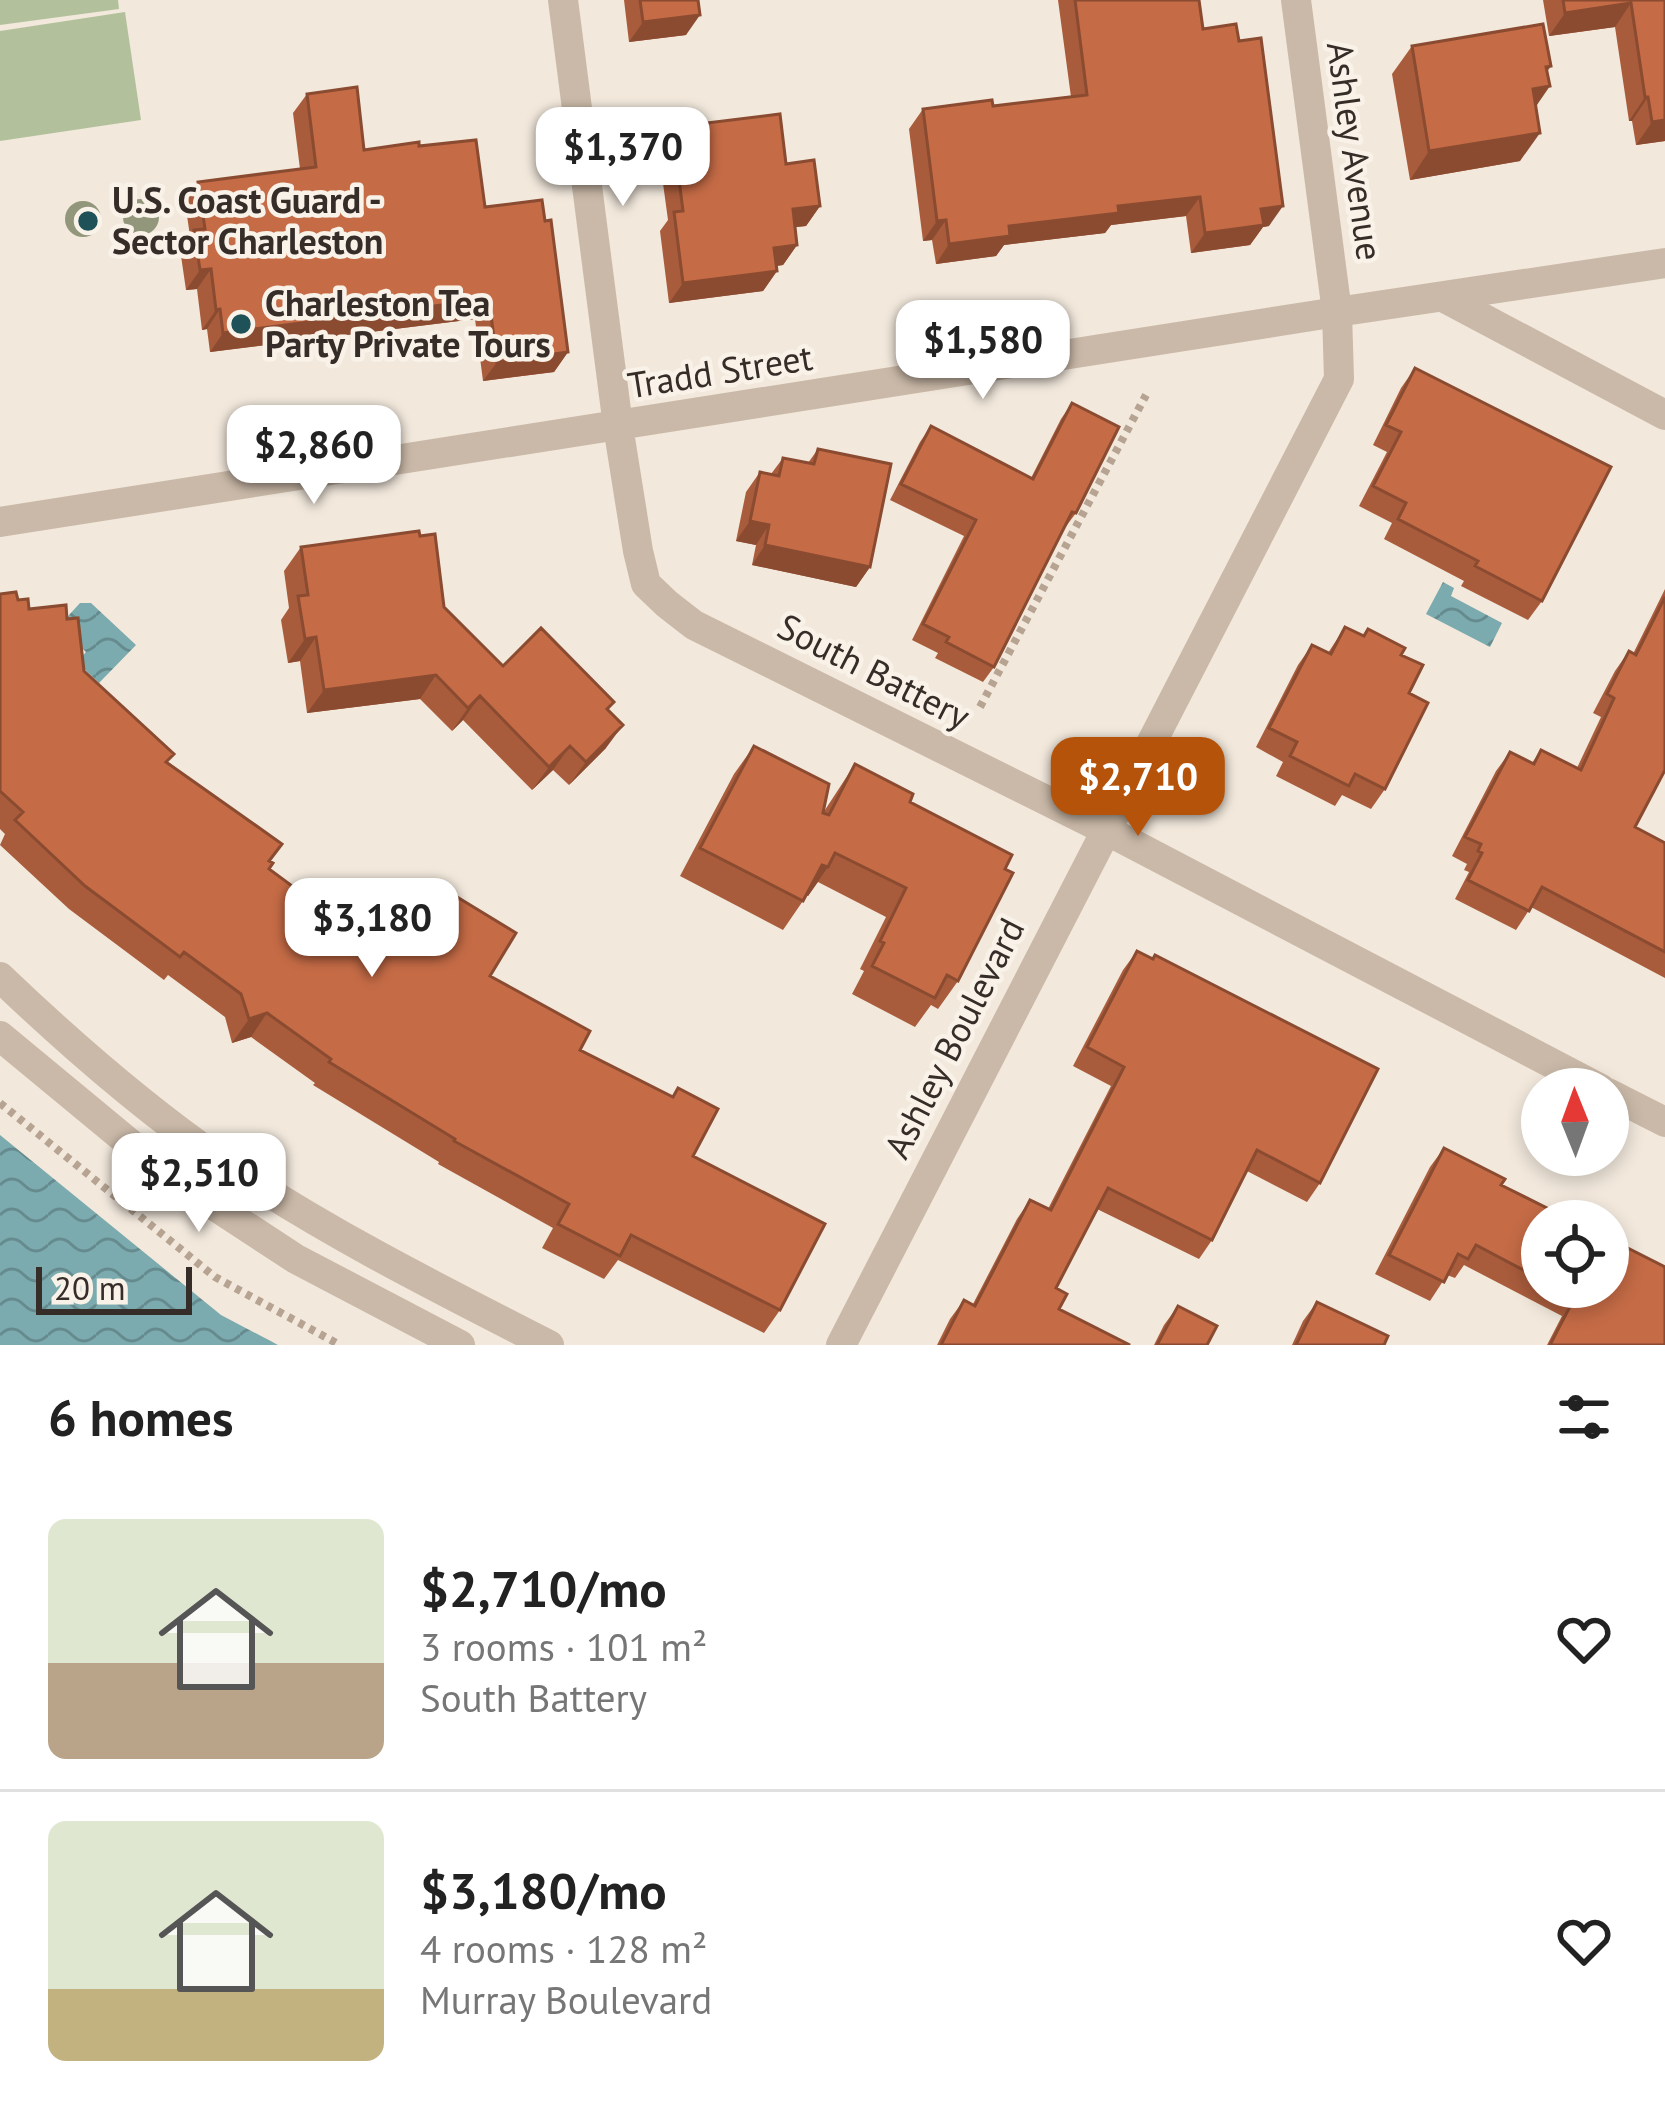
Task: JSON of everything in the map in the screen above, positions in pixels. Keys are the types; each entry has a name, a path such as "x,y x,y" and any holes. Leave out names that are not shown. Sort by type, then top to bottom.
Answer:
{"street":[{"name":"South Battery","path":"562,0 618,426 646,584 694,625 1106,830 1560,1068"},
{"name":"Ashley Avenue","path":"1296,0 1337,312"},
{"name":"Tradd Street","path":"0,522 1665,263"},
{"path":"1443,297 1665,415"},
{"name":"Ashley Boulevard","path":"841,1345 1340,379 1337,312"},
{"path":"0,977 74,1048 219,1160 364,1250 549,1345"},
{"path":"0,1036 145,1156 215,1206 296,1259 460,1345"},
{"name":"South Battery","path":"1629,1104 1665,1122"}],"path":[{"path":"980,706 1146,395"},
{"path":"0,1103 215,1276 340,1345"}],"green space":[{"path":"0,0 118,0 119,9 0,25"},
{"path":"125,12 141,120 0,141 0,31"}],"water":[{"path":"1443,582 1454,588 1451,596 1502,623 1490,647 1426,614"},
{"path":"80,603 91,603 136,645 99,683 77,662 86,652 59,626"},
{"path":"0,1135 221,1315 278,1345 0,1345"}],"building":[{"path":"640,0 698,0 700,15 643,22"},
{"path":"1075,0 1199,0 1203,29 1236,24 1239,41 1261,38 1283,206 1261,209 1264,225 1205,233 1200,197 1118,206 1119,213 1009,226 1010,236 949,244 946,220 937,221 923,109 1087,95"},
{"path":"1563,0 1665,0 1665,120 1652,122 1631,3 1565,13"},
{"path":"1543,24 1551,66 1546,67 1550,86 1533,89 1540,133 1429,151 1412,46"},
{"path":"357,87 364,150 476,140 485,207 542,200 545,221 551,220 568,352 497,362 489,299 223,333 211,269 200,270 194,230 205,229 198,182 316,167 307,94"},
{"path":"780,114 786,164 814,160 820,206 793,209 797,245 774,248 777,271 683,283 674,212 683,211 676,156 687,155 682,126"},
{"path":"1415,368 1611,467 1542,601 1398,519 1406,503 1373,486 1401,432 1386,425"},
{"path":"1072,403 1119,427 994,667 923,624 976,520 901,484 931,426 1033,479"},
{"path":"818,449 891,464 870,567 765,545 769,525 750,521 760,472 779,476 783,458 814,464"},
{"path":"419,531 420,536 435,534 444,607 503,666 541,628 614,702 607,709 623,725 586,762 570,746 549,767 480,696 468,708 436,675 324,690 316,637 305,639 298,596 308,595 301,547"},
{"path":"16,592 18,600 28,599 29,609 66,605 67,619 78,618 84,671 174,754 166,762 282,844 269,861 273,863 269,869 349,928 371,898 412,929 435,890 441,894 444,889 516,933 490,976 590,1031 580,1050 673,1097 678,1088 718,1109 693,1156 825,1224 780,1310 631,1235 620,1256 558,1224 569,1204 454,1141 329,1062 267,1013 249,1019 241,994 184,952 180,957 85,886 15,820 23,812 0,791 0,594"},
{"path":"1665,597 1665,770 1635,827 1665,843 1665,952 1542,887 1529,911 1468,880 1482,853 1478,851 1481,844 1465,837 1510,752 1534,764 1541,750 1581,770 1614,698 1607,694 1629,651 1636,655"},
{"path":"1345,627 1364,636 1368,629 1405,648 1401,655 1423,665 1409,693 1428,703 1385,789 1355,774 1349,786 1290,756 1297,742 1269,728 1312,645 1331,654"},
{"path":"754,746 829,784 823,813 829,815 855,764 913,794 910,802 1012,855 1005,869 1013,873 958,981 947,975 935,998 872,966 906,888 835,853 828,867 822,865 803,901 700,848"},
{"path":"1137,951 1153,959 1155,955 1378,1069 1320,1183 1257,1150 1212,1240 1108,1188 1056,1288 1067,1294 1059,1309 1130,1345 941,1345 964,1300 975,1306 1030,1200 1051,1210 1124,1067 1087,1047"},
{"path":"1444,1148 1505,1179 1501,1185 1531,1200 1521,1200 1521,1269 1476,1245 1468,1259 1458,1254 1444,1282 1389,1255"},
{"path":"1629,1249 1665,1267 1665,1345 1550,1345 1569,1308 1629,1308"},
{"path":"1317,1302 1388,1336 1384,1345 1296,1345"},
{"path":"1178,1306 1217,1326 1207,1345 1157,1345"}],"place":[{"name":"U.S. Coast Guard - Sector Charleston","path":"88,221"},
{"name":"Charleston Tea Party Private Tours","path":"241,324"}]}
